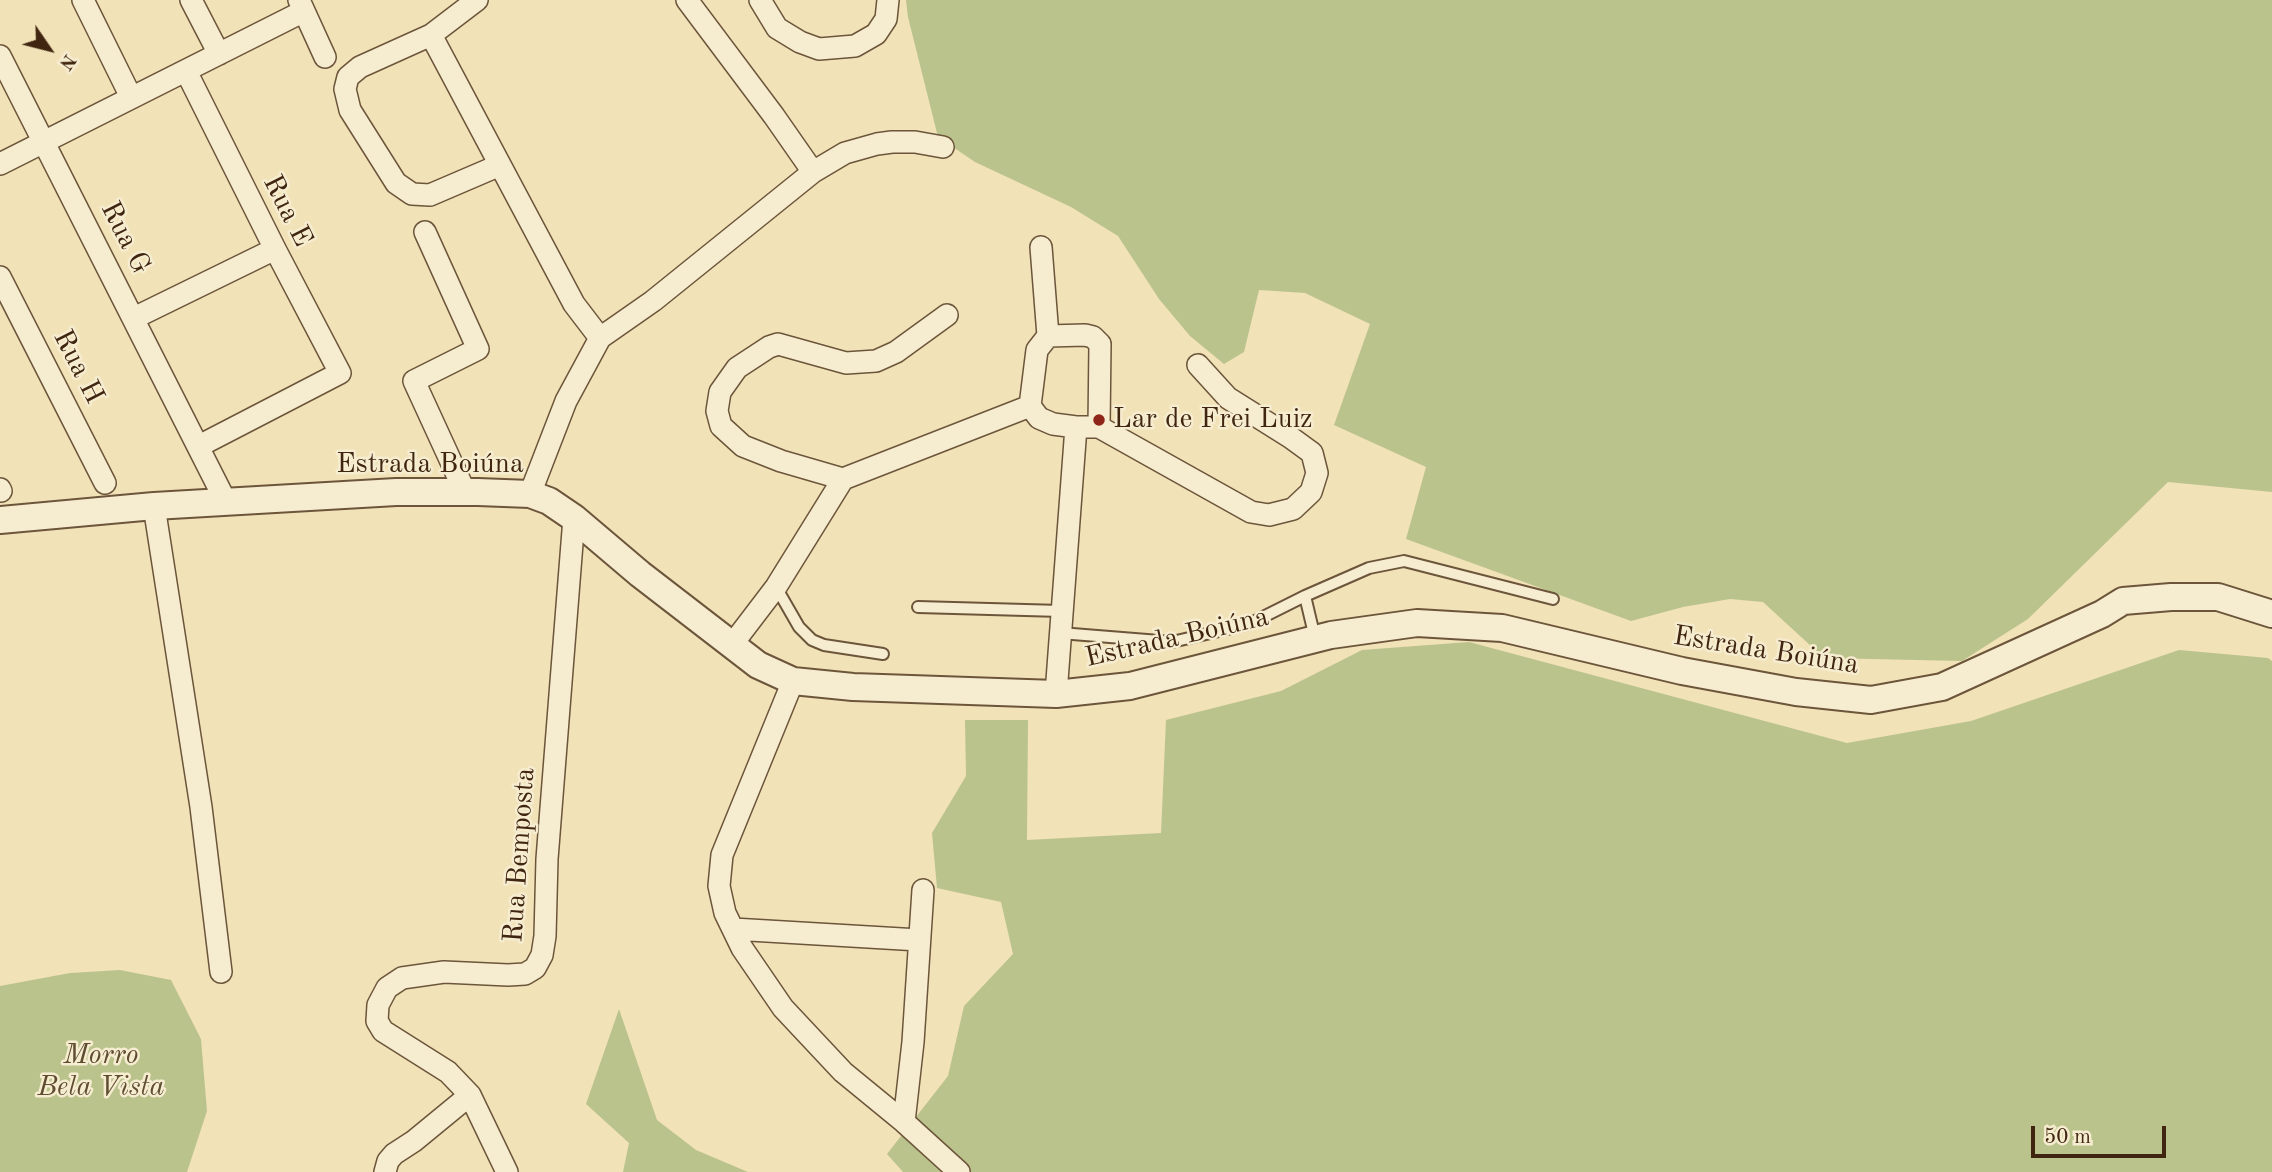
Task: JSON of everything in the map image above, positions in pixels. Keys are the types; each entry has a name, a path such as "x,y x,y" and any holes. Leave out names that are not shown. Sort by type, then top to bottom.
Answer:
{"street":[{"path":"83,0 131,97"},
{"path":"191,0 219,54"},
{"path":"477,0 431,35 360,67 348,77 345,89 350,110 396,183 412,194 430,195 500,165"},
{"path":"687,0 813,172"},
{"path":"760,0 777,28 820,50 855,46 876,34 886,19 888,0"},
{"path":"0,164 219,54 301,6 325,57"},
{"path":"431,35 574,304 600,338"},
{"name":"Rua G","path":"0,56 226,502"},
{"name":"Rua E","path":"186,71 340,373 199,446"},
{"path":"530,494 566,401 600,338 653,301 813,172 845,153 877,144 915,142 943,147"},
{"path":"425,232 478,349 414,381 465,492"},
{"path":"1041,247 1048,336 1037,350 1030,406 1039,418 1053,424 1099,427 1251,512 1269,515 1293,509 1311,492 1317,473 1312,453 1228,398 1198,365"},
{"path":"134,318 275,249"},
{"name":"Rua H","path":"0,277 105,482"},
{"path":"843,479 781,461 743,446 721,426 717,411 720,392 737,368 769,347 778,344 846,363 876,360 896,352 947,315"},
{"path":"1048,336 1085,335 1100,344 1099,427"},
{"path":"731,646 776,587 843,479 1030,406"},
{"path":"1056,694 1076,427"},
{"name":"Estrada Boiúna","path":"0,520 155,506 396,492 530,494 549,501 574,518 758,665 793,681 840,687 1056,694 1130,686 1315,638 1417,623 1502,628 1682,671 1796,692 1871,700 1942,687 2102,614 2123,601 2218,597 2272,614"},
{"path":"155,506 201,807 221,972"},
{"name":"Rua Bemposta","path":"507,1172 470,1095 448,1072 383,1031 377,1021 378,1005 387,988 402,978 444,972 525,974 535,968 542,955 574,518"},
{"path":"793,681 722,855 719,886 725,913 742,948 783,1008 844,1072 959,1172"},
{"path":"904,1122 913,1041 923,890"},
{"path":"733,929 919,940"},
{"path":"386,1172 388,1161 394,1154 470,1095"}],"lane":[{"path":"918,607 1061,622 1172,642 1249,624 1369,568 1404,561 1553,599"},
{"path":"776,587 799,627 812,640 824,645 883,654"},
{"path":"1305,596 1315,638"}],"green space":[{"path":"906,0 2272,0 2272,492 2168,482 2028,619 1962,661 1824,658 1763,602 1730,599 1683,607 1631,621 1406,539 1426,467 1334,425 1370,324 1305,293 1259,290 1244,352 1224,364 1190,336 1159,299 1118,236 1071,207 975,162 938,137"},
{"path":"1469,642 1847,743 1971,721 2179,650 2268,658 2272,661 2272,1172 903,1172 887,1154 948,1076 964,1006 1013,954 1001,902 937,888 932,833 966,776 965,720 1028,720 1027,840 1161,833 1166,720 1281,691 1362,650"},
{"name":"Morro Bela Vista","path":"120,970 171,980 201,1039 207,1111 187,1172 0,1172 0,986 70,973"},
{"path":"619,1009 657,1120 696,1150 748,1172 623,1172 629,1143 586,1104"}],"place":[{"name":"Lar de Frei Luiz","path":"1099,420"}]}
